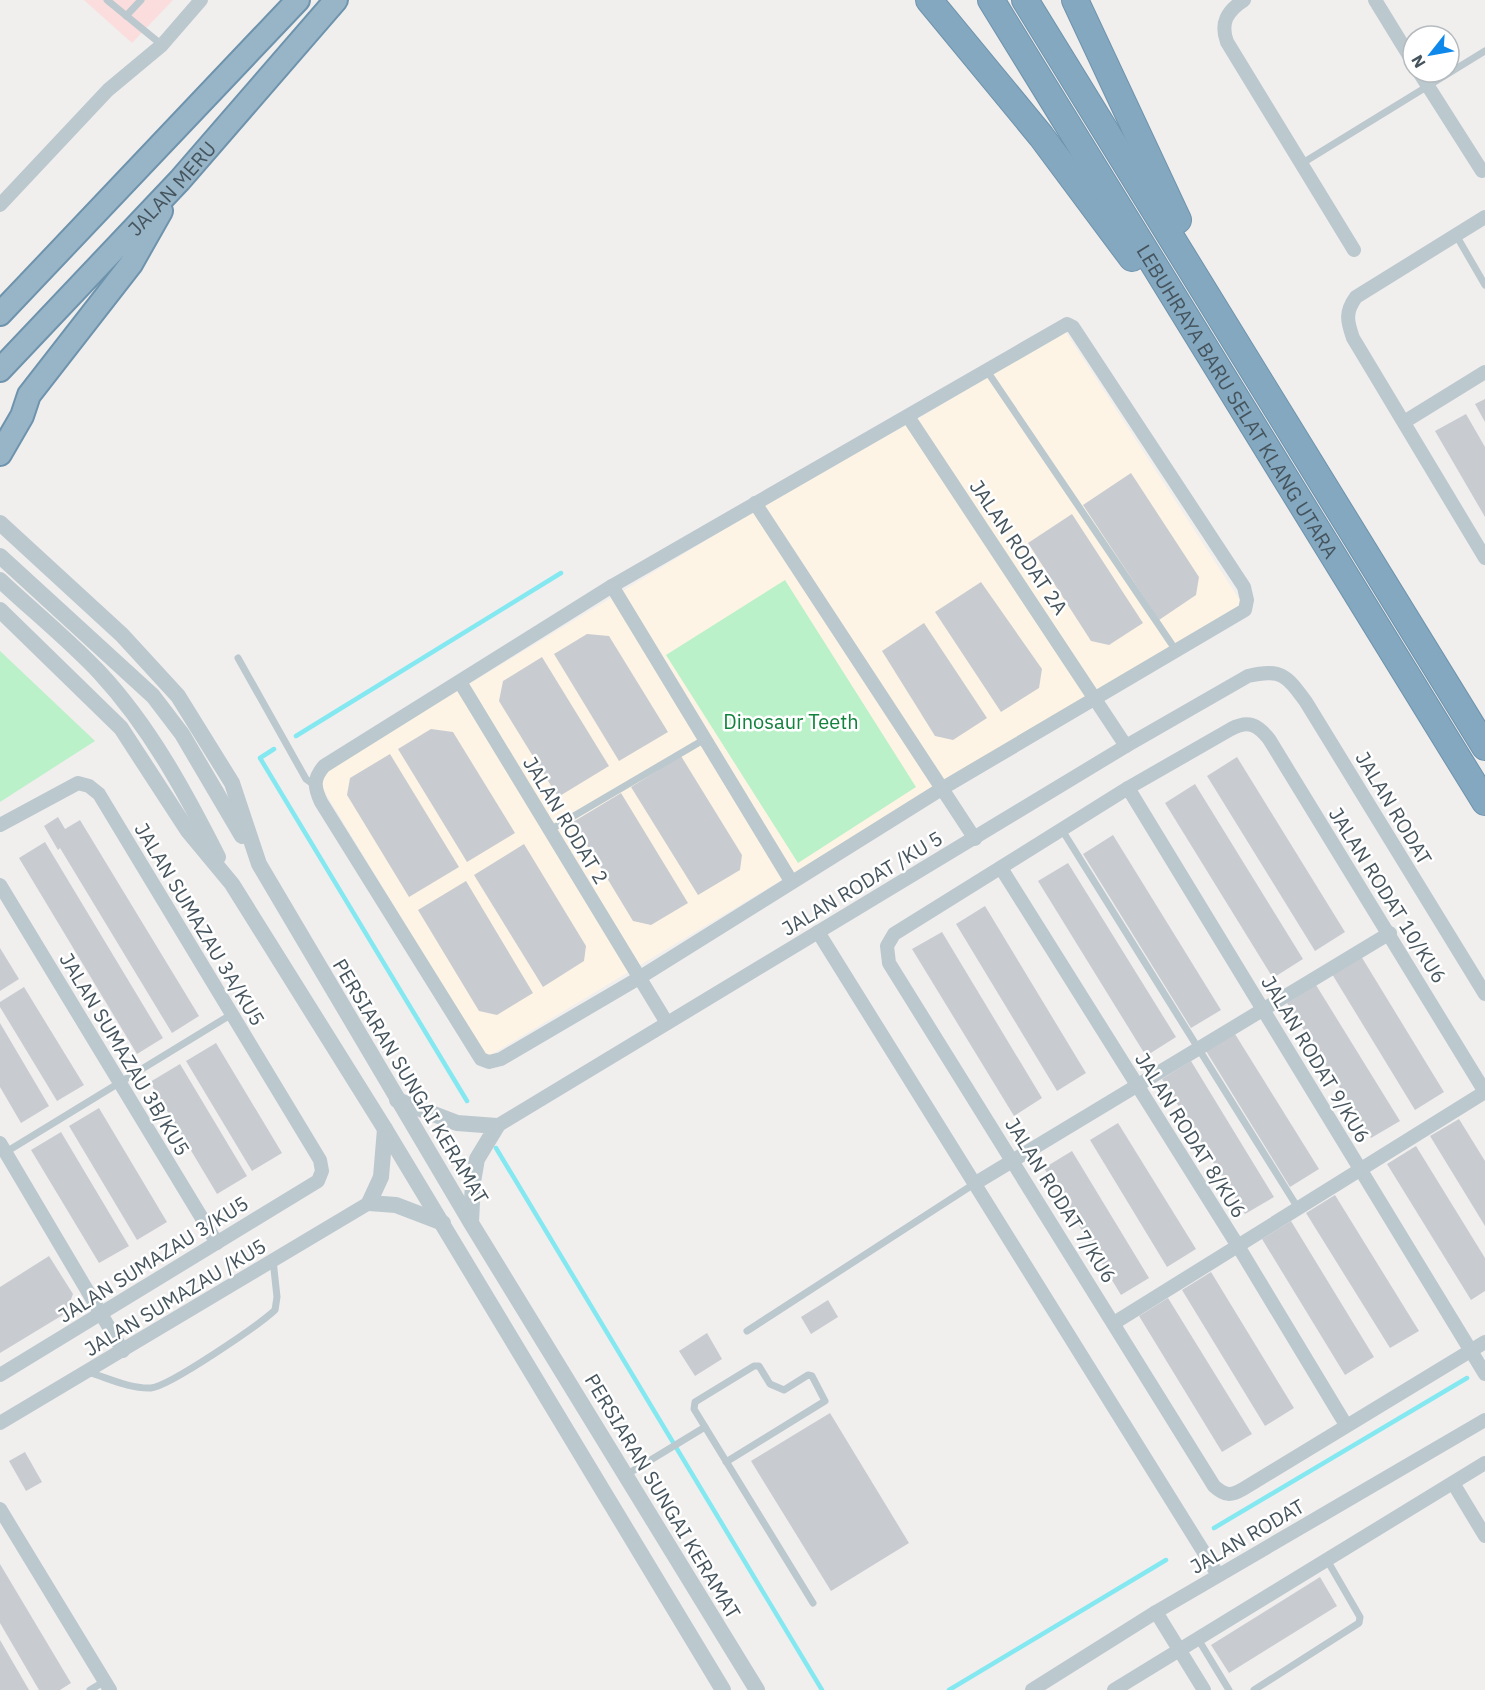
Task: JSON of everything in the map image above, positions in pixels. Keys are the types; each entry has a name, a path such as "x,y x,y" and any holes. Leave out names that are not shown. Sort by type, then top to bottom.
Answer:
{"highway":[{"name":"JALAN MERU","path":"0,314 298,0"},
{"name":"JALAN MERU","path":"0,369 180,180 336,0"},
{"path":"929,0 1041,136 1225,380"},
{"name":"LEBUHRAYA BARU SELAT KLANG UTARA","path":"991,0 1485,802"},
{"name":"LEBUHRAYA BARU SELAT KLANG UTARA","path":"1025,0 1485,747"},
{"path":"1075,0 1173,211 1346,518"},
{"path":"0,425 29,395 131,264 180,180"},
{"path":"0,454 22,416 29,395"}],"street":[{"path":"0,205 108,90 162,45 201,0"},
{"path":"1244,0 1232,8 1226,17 1223,30 1354,250"},
{"path":"1375,0 1401,42"},
{"path":"1428,86 1482,171"},
{"path":"1485,217 1356,297 1348,307 1346,320 1353,338 1485,558"},
{"path":"1067,324 1073,327 1246,594 1247,605 1241,613 1175,649 1097,699 943,788 639,978 501,1059 489,1062 481,1059 327,812 314,785 317,774 324,766 612,586 755,503 909,418 987,371 1060,327 1067,324"},
{"path":"1404,422 1485,372"},
{"name":"JALAN RODAT 2A","path":"909,418 1126,746"},
{"path":"755,503 975,839"},
{"name":"PERSIARAN SUNGAI KERAMAT","path":"0,523 13,538 122,635 178,696 232,783 259,864 471,1223 757,1690"},
{"path":"0,556 153,696 182,735 259,864"},
{"path":"0,580 100,673 139,720 187,794 230,882 443,1223 723,1690"},
{"path":"612,586 791,881"},
{"path":"0,610 121,728 188,831 230,882"},
{"name":"JALAN RODAT","path":"1248,676 1269,671 1289,680 1306,702 1485,994"},
{"name":"JALAN RODAT /KU 5","path":"497,1126 1126,746 1248,676"},
{"name":"JALAN RODAT 2","path":"460,682 667,1023"},
{"name":"JALAN RODAT 10/KU6","path":"1128,788 1243,722 1252,723 1269,739 1390,933 1485,1092"},
{"name":"JALAN SUMAZAU 3A/KU5","path":"0,825 78,783 89,786 99,794 320,1160 322,1171"},
{"path":"1001,868 1128,788"},
{"name":"JALAN RODAT 9/KU6","path":"1128,788 1485,1374"},
{"name":"JALAN RODAT 7/KU6","path":"1001,868 894,934 886,946 889,963 1214,1486 1223,1494 1233,1495 1346,1425"},
{"name":"JALAN RODAT 8/KU6","path":"1001,868 1238,1246 1346,1425"},
{"name":"JALAN SUMAZAU 3B/KU5","path":"0,885 217,1242"},
{"path":"818,932 1218,1575"},
{"path":"974,1184 1390,933"},
{"path":"1114,1323 1485,1092"},
{"path":"397,1100 457,1122 497,1126 477,1159 473,1182 471,1223"},
{"path":"385,1129 381,1177 369,1203 396,1206 443,1223"},
{"path":"3,1147 123,1351"},
{"name":"JALAN SUMAZAU 3/KU5","path":"0,1375 318,1181 322,1171"},
{"name":"JALAN SUMAZAU /KU5","path":"0,1423 369,1203"},
{"path":"1346,1425 1485,1342"},
{"name":"JALAN RODAT","path":"1032,1690 1218,1575 1485,1420"},
{"path":"1114,1690 1485,1463"},
{"path":"615,1510 628,1517 635,1513 635,1501 627,1476"},
{"path":"1453,1483 1485,1536"},
{"path":"0,1509 108,1686"},
{"path":"1156,1612 1204,1690"}],"lane":[{"path":"107,0 162,45"},
{"path":"126,16 141,0"},
{"path":"1301,164 1485,51"},
{"path":"1456,235 1485,285"},
{"path":"987,371 1175,649"},
{"path":"238,658 306,779 314,785"},
{"path":"550,830 705,739"},
{"path":"1062,830 1298,1208"},
{"path":"3,1147 120,1082 232,1014"},
{"path":"747,1331 974,1184"},
{"path":"88,1372 144,1387 162,1386 179,1376 275,1310 277,1297 273,1260"},
{"path":"726,1462 825,1401 824,1395 812,1376 808,1375 784,1390 770,1384 759,1366 754,1366 695,1402 694,1409 726,1462 813,1604"},
{"path":"627,1476 705,1427"},
{"path":"1254,1690 1359,1623 1360,1617 1327,1560"},
{"path":"1198,1639 1229,1690"},
{"path":"90,1690 108,1686"}],"shaded area":[{"path":"84,0 173,0 132,43"},
{"path":"1065,331 1241,602 1238,608 1167,648 489,1056 483,1052 321,786 322,777 329,769 771,501 926,414"}],"green space":[{"name":"Dinosaur Teeth","path":"785,580 916,787 798,863 666,655"},
{"path":"0,651 95,741 0,802"}],"building":[{"path":"1485,399 1485,422 1475,404"},
{"path":"1466,414 1485,447 1485,517 1435,431"},
{"path":"1131,473 1199,577 1196,595 1159,620 1083,505"},
{"path":"1072,514 1143,623 1109,645 1091,641 1028,543"},
{"path":"981,582 1042,669 1039,688 1001,712 935,612"},
{"path":"924,623 987,718 953,740 935,736 882,651"},
{"path":"587,634 609,636 668,732 619,761 554,654"},
{"path":"542,657 609,766 558,797 499,701 503,681"},
{"path":"431,729 453,732 515,833 467,862 398,749"},
{"path":"390,754 459,867 409,897 347,795 350,778"},
{"path":"681,756 742,855 740,870 698,895 631,787"},
{"path":"1237,757 1345,932 1315,951 1207,776"},
{"path":"1195,784 1303,959 1273,978 1165,803"},
{"path":"621,793 688,903 651,925 633,921 573,822"},
{"path":"58,817 65,829 80,820 199,1016 172,1033 60,848 58,850 44,826"},
{"path":"1113,835 1221,1010 1191,1028 1083,854"},
{"path":"45,842 163,1038 137,1054 19,858"},
{"path":"524,844 586,946 584,961 543,987 474,875"},
{"path":"1068,863 1176,1037 1146,1056 1038,881"},
{"path":"466,881 533,993 497,1015 479,1011 418,910"},
{"path":"985,906 1086,1073 1057,1091 956,924"},
{"path":"942,932 1042,1098 1014,1116 912,949"},
{"path":"0,948 19,979 0,991"},
{"path":"1361,956 1444,1092 1415,1110 1332,974"},
{"path":"1316,985 1400,1121 1371,1138 1287,1003"},
{"path":"24,987 84,1085 57,1101 0,1007 0,1002"},
{"path":"0,1023 49,1106 21,1123 0,1087"},
{"path":"1235,1034 1319,1169 1290,1187 1206,1051"},
{"path":"216,1043 282,1153 252,1171 186,1061"},
{"path":"1191,1061 1274,1197 1245,1214 1162,1079"},
{"path":"180,1064 247,1176 217,1194 150,1082"},
{"path":"99,1108 167,1222 137,1240 69,1126"},
{"path":"1459,1119 1485,1161 1485,1226 1430,1136"},
{"path":"1118,1123 1196,1249 1167,1267 1090,1140"},
{"path":"61,1132 129,1246 99,1263 31,1150"},
{"path":"1416,1146 1485,1258 1485,1291 1471,1300 1387,1164"},
{"path":"1072,1151 1149,1278 1121,1295 1044,1168"},
{"path":"1335,1195 1419,1331 1390,1348 1306,1213"},
{"path":"1291,1221 1374,1357 1345,1375 1262,1239"},
{"path":"49,1256 73,1294 66,1313 0,1353 0,1287"},
{"path":"1211,1272 1294,1408 1265,1426 1182,1290"},
{"path":"1168,1298 1252,1434 1222,1452 1139,1316"},
{"path":"828,1300 838,1317 811,1334 801,1317"},
{"path":"707,1333 722,1359 695,1376 679,1351"},
{"path":"830,1413 909,1543 831,1591 751,1461"},
{"path":"25,1452 42,1482 26,1491 9,1461"},
{"path":"0,1564 71,1683 60,1690 39,1690 0,1623"},
{"path":"1320,1577 1337,1606 1229,1673 1211,1645"},
{"path":"0,1640 29,1690 0,1690"}],"waterway":[{"path":"296,736 561,573"},
{"path":"274,749 260,758 467,1101"},
{"path":"496,1148 822,1690"},
{"path":"1214,1528 1467,1378"},
{"path":"949,1690 1166,1560"}]}
